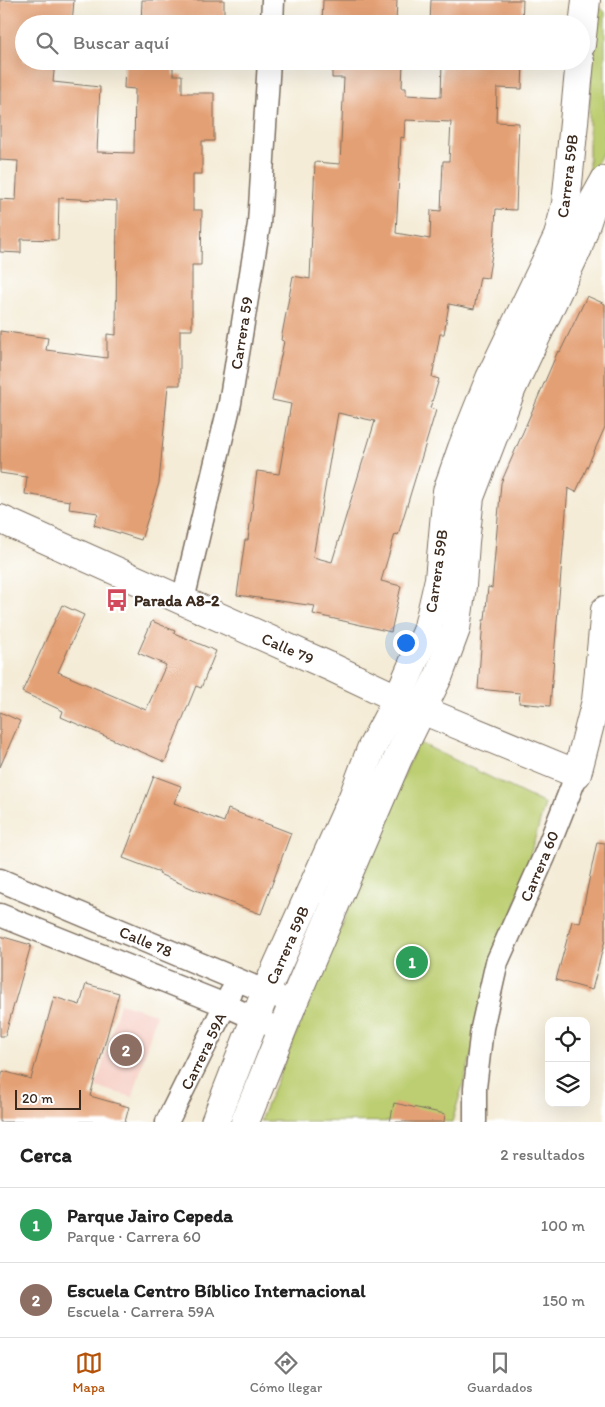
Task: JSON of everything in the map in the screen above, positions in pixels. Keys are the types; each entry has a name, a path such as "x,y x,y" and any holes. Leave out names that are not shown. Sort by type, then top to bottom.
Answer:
{"street":[{"path":"272,15 273,0"},
{"path":"584,15 586,0"},
{"name":"Carrera 59","path":"183,600 230,403 256,243 259,224 268,70"},
{"name":"Carrera 59B","path":"245,1122 281,1030 398,758 439,675 456,629 470,497 501,383 558,236 566,204 579,70"},
{"name":"Carrera 59B","path":"215,1122 266,991 354,797 371,749 398,698 427,631 439,579 448,491 462,448 578,248 600,190"},
{"name":"Calle 79","path":"0,519 183,600 422,710 577,774"},
{"name":"Carrera 60","path":"475,1122 475,1088 482,1028 498,962 544,857 577,774 596,701 605,610"},
{"name":"Calle 78","path":"0,880 293,1003"},
{"name":"Calle 78","path":"0,915 225,1005 281,1030"},
{"name":"Carrera 59A","path":"167,1122 236,979"}],"shaded area":[{"path":"120,1003 156,1014 133,1097 96,1087"}],"green space":[{"path":"596,3 605,12 605,148 589,179 589,113"},
{"path":"418,742 545,804 452,1122 260,1121"}],"building":[{"path":"0,0 74,0 73,15 15,15 15,70 54,70 53,82 100,87 97,152 134,153 135,89 124,88 125,70 173,70 173,75 182,75 182,93 214,93 214,141 202,141 202,174 193,174 193,210 202,210 201,265 192,265 192,330 180,330 180,385 168,385 159,483 141,540 94,525 98,513 69,509 70,501 25,494 27,477 0,473 0,331 48,338 46,350 107,358 107,334 116,335 117,201 59,198 58,240 21,239 21,253 0,252 0,199 16,200 18,161 0,160"},
{"path":"142,0 224,0 224,15 141,15"},
{"path":"323,0 397,0 396,15 322,15"},
{"path":"431,0 523,0 522,15 430,15"},
{"path":"332,70 403,70 402,88 406,88 406,95 441,97 442,70 523,70 522,89 497,88 496,122 519,123 516,210 496,209 494,242 488,278 480,277 474,309 449,304 444,334 440,334 432,377 439,379 430,408 436,410 398,535 395,534 381,581 401,586 391,632 313,614 315,606 237,595 245,540 248,540 257,471 279,474 291,404 272,400 284,341 281,340 293,276 310,279 315,162 340,164 344,78 332,78","holes":["405,120 451,122 449,161 443,161 441,211 431,210 430,239 396,233 401,137 404,138","338,413 375,421 332,562 313,557"]},
{"path":"587,296 605,304 605,427 576,492 568,488 550,706 519,703 520,693 478,689 483,620 485,620 488,587 492,588 501,483 558,351 560,352"},
{"path":"62,605 84,615 58,672 146,710 166,665 138,653 152,621 175,631 174,633 216,651 201,688 196,686 165,762 61,717 63,711 22,692"},
{"path":"0,712 20,721 0,767"},
{"path":"154,776 181,786 174,803 224,822 228,809 291,833 261,914 198,891 159,874 160,872 123,858"},
{"path":"597,842 605,843 605,940 592,990 556,980 572,921 580,923"},
{"path":"0,936 31,945 5,1036 0,1036"},
{"path":"86,984 119,993 90,1096 129,1107 125,1122 0,1122 0,1082 3,1071 31,1079 54,997 80,1005"},
{"path":"394,1103 445,1114 444,1122 390,1122"}],"place":[{"name":"Parada A8-2","path":"117,600"},
{"name":"Parque Jairo Cepeda","path":"412,962"},
{"name":"Escuela Centro Bíblico Internacional","path":"126,1050"}]}
